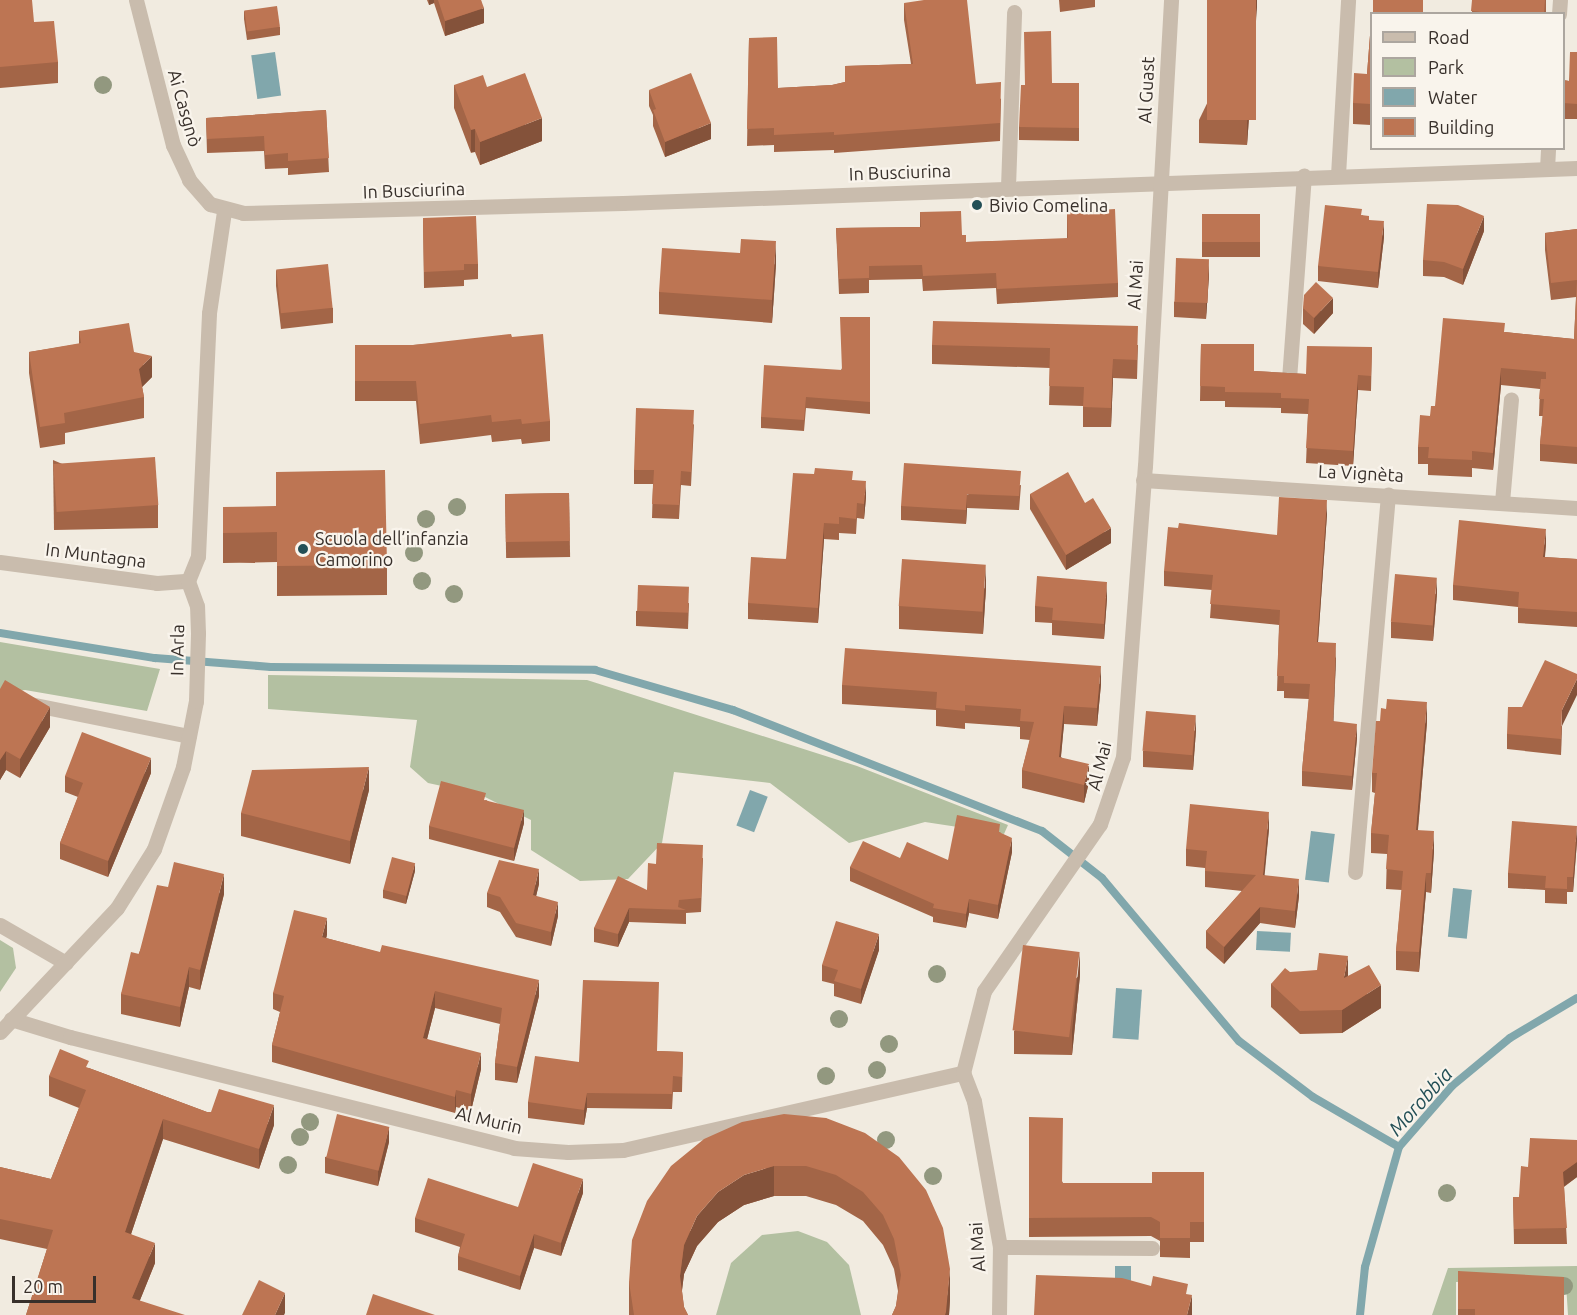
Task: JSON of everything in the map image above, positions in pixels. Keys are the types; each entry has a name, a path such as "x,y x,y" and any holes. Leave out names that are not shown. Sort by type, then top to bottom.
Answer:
{"street":[{"name":"Ai Casgnò","path":"136,0 173,145 199,193 224,211"},
{"name":"Al Guast","path":"1161,181 1171,0"},
{"path":"1338,175 1348,0"},
{"path":"1008,187 1014,12"},
{"path":"1547,169 1548,150"},
{"name":"In Busciurina","path":"224,211 278,213 611,204 1161,181 1577,168"},
{"path":"1289,379 1304,176"},
{"name":"Al Mai","path":"999,1315 999,1247 974,1101 963,1073 984,991 1090,842 1108,809 1123,757 1161,181"},
{"path":"188,581 198,556 209,313 224,211"},
{"path":"1502,502 1511,399"},
{"name":"La Vignèta","path":"1143,480 1389,494 1577,508"},
{"path":"1355,872 1389,494"},
{"name":"In Muntagna","path":"0,562 157,583 188,581"},
{"name":"In Arla","path":"0,1032 117,908 154,849 189,736 196,701 197,606 188,581"},
{"path":"30,704 189,736"},
{"path":"0,925 66,963"},
{"name":"Al Murin","path":"11,1019 514,1148 568,1152 623,1150 963,1073"},
{"path":"999,1247 1152,1248"}],"green space":[{"path":"0,642 160,669 147,711 25,690 0,694"},
{"path":"268,675 587,680 857,766 1008,825 1004,834 925,822 849,843 770,783 674,772 662,843 628,879 580,881 531,850 531,820 479,794 428,783 410,767 417,720 268,709"},
{"path":"0,940 13,948 16,968 0,992"},
{"path":"798,1231 827,1242 849,1265 861,1315 716,1315 731,1263 762,1235"},
{"path":"1577,1266 1577,1315 1568,1315 1566,1284 1517,1285 1514,1280 1456,1282 1456,1315 1432,1315 1448,1268"}],"water":[{"path":"275,52 281,96 257,99 251,55"},
{"path":"750,790 768,797 754,832 736,825"},
{"path":"1311,831 1335,834 1329,883 1305,880"},
{"path":"1453,888 1472,890 1467,939 1448,937"},
{"path":"1257,931 1291,933 1290,952 1256,950"},
{"path":"1116,988 1142,990 1138,1040 1113,1038"},
{"path":"1115,1266 1131,1266 1131,1294 1115,1294"}],"building":[{"path":"0,0 32,0 34,22 54,21 58,62 0,67"},
{"path":"438,0 481,0 484,8 445,21"},
{"path":"924,0 967,0 976,84 1001,82 1000,123 834,135 834,132 774,135 774,128 747,129 749,38 777,37 778,88 832,85 845,82 845,66 913,64 904,3"},
{"path":"1207,0 1256,0 1256,120 1207,120"},
{"path":"1373,0 1423,0 1423,12 1373,12"},
{"path":"1472,0 1545,0 1544,12 1471,11"},
{"path":"277,6 280,27 247,31 244,11"},
{"path":"1051,31 1052,83 1079,83 1079,128 1019,127 1021,85 1025,85 1024,32"},
{"path":"1370,36 1370,104 1353,103 1354,73 1367,74"},
{"path":"1570,52 1577,52 1577,104 1565,103 1565,80 1569,81"},
{"path":"525,73 542,118 480,142 475,129 471,130 454,85 483,75 487,87"},
{"path":"691,73 711,123 665,142 653,110 656,109 649,90"},
{"path":"326,110 329,158 288,161 288,153 265,155 264,136 207,139 206,118"},
{"path":"1427,204 1458,205 1484,216 1463,269 1444,262 1423,260"},
{"path":"1325,205 1362,209 1361,215 1369,216 1369,220 1384,221 1378,272 1318,266"},
{"path":"1115,209 1118,283 997,289 996,273 923,276 922,265 869,266 869,278 839,279 836,228 921,227 920,212 961,211 962,235 966,235 966,242 1068,238 1067,212"},
{"path":"1202,214 1260,214 1260,242 1202,242"},
{"path":"476,216 478,264 464,264 464,270 424,272 423,218"},
{"path":"1577,229 1577,280 1551,283 1545,233"},
{"path":"741,239 776,241 772,300 659,292 662,248 740,253"},
{"path":"1176,258 1209,259 1207,303 1174,302"},
{"path":"328,264 333,308 281,313 276,269"},
{"path":"1577,280 1577,447 1540,444 1544,399 1539,399 1541,379 1546,379 1546,372 1501,368 1493,453 1472,451 1472,460 1428,458 1429,447 1418,447 1420,415 1430,416 1431,406 1435,406 1443,318 1505,323 1504,332 1574,339"},
{"path":"1316,282 1333,298 1314,318 1303,308 1304,295"},
{"path":"840,317 870,317 870,402 806,397 804,420 761,417 764,365 842,370"},
{"path":"933,321 1138,326 1137,360 1113,359 1111,408 1083,407 1084,387 1049,386 1050,348 932,345"},
{"path":"129,323 134,352 152,356 139,369 144,397 64,413 65,423 40,427 29,352 81,343 79,331"},
{"path":"511,334 512,337 543,334 550,421 522,424 521,419 492,422 491,415 420,424 416,381 355,381 355,345 413,345"},
{"path":"1201,344 1254,344 1254,371 1306,374 1307,346 1372,347 1371,376 1358,375 1353,451 1306,448 1309,399 1281,398 1281,393 1225,392 1225,387 1200,386"},
{"path":"636,408 694,410 691,472 681,471 679,505 652,504 654,470 634,470"},
{"path":"155,457 158,505 57,512 53,464"},
{"path":"904,463 1021,471 1019,496 967,494 966,510 901,506"},
{"path":"815,468 853,471 852,480 866,481 864,504 857,503 856,519 839,517 839,524 824,523 818,608 748,603 751,557 786,559 793,473 814,474"},
{"name":"Scuola dell’infanzia Camorino","path":"385,470 387,565 277,566 277,532 223,533 223,507 276,506 276,472"},
{"path":"1068,472 1085,503 1093,498 1111,528 1066,555 1030,494"},
{"path":"569,493 570,541 506,542 505,494"},
{"path":"1279,497 1327,500 1317,642 1336,643 1333,721 1357,724 1352,776 1302,771 1310,684 1284,683 1284,676 1277,676 1280,610 1210,604 1213,575 1164,571 1168,527 1178,528 1179,523 1277,535"},
{"path":"1459,520 1546,529 1543,557 1577,559 1577,612 1518,608 1519,592 1453,585"},
{"path":"902,559 986,565 983,612 899,606"},
{"path":"1395,574 1437,578 1433,625 1391,622"},
{"path":"1037,576 1107,582 1104,624 1052,620 1053,608 1035,606"},
{"path":"638,585 689,587 688,613 637,611"},
{"path":"845,648 1101,666 1097,708 1064,706 1059,757 1089,764 1084,785 1022,770 1034,722 1020,721 1021,709 965,705 965,711 936,708 937,692 842,685"},
{"path":"1545,660 1577,674 1577,679 1562,710 1561,739 1507,734 1508,707 1522,707"},
{"path":"5,680 50,707 20,759 6,751 0,760 0,689"},
{"path":"1387,699 1427,702 1416,830 1434,831 1431,873 1426,873 1419,952 1396,951 1403,871 1386,869 1389,835 1371,833 1377,773 1372,773 1376,721 1380,721 1381,708 1386,709"},
{"path":"1146,711 1196,715 1192,755 1143,751"},
{"path":"82,732 151,758 108,861 60,843 83,783 65,776"},
{"path":"369,767 350,841 241,813 252,770"},
{"path":"441,781 486,793 484,800 524,810 514,848 429,826"},
{"path":"1190,804 1269,812 1263,875 1299,879 1295,911 1260,907 1224,947 1206,931 1256,875 1205,871 1207,851 1186,849"},
{"path":"957,815 1000,824 999,832 1012,838 998,905 969,899 966,914 933,908 934,904 850,867 863,841 900,858 907,842 948,860"},
{"path":"1512,821 1577,826 1573,877 1567,877 1567,889 1545,888 1546,876 1508,873"},
{"path":"657,843 703,845 701,898 679,900 678,907 686,910 629,908 618,934 594,928 618,876 647,890 648,863 656,864"},
{"path":"392,857 415,863 406,896 383,890"},
{"path":"499,860 539,869 533,895 558,902 551,932 516,923 500,897 487,893"},
{"path":"174,862 224,874 200,970 189,967 180,1007 121,994 131,952 139,954 157,885 168,887"},
{"path":"294,910 327,918 322,937 380,952 382,945 539,980 517,1067 495,1063 502,1008 435,991 423,1038 481,1053 471,1094 456,1090 455,1097 272,1045 284,996 273,993"},
{"path":"836,921 879,934 861,989 834,981 838,970 822,965"},
{"path":"1023,945 1080,952 1069,1037 1013,1030"},
{"path":"1319,953 1348,956 1344,978 1369,965 1381,985 1342,1010 1300,1011 1271,984 1285,968 1290,972 1317,970"},
{"path":"583,980 659,982 657,1051 683,1052 682,1077 673,1076 672,1094 587,1093 584,1110 528,1102 535,1056 579,1062"},
{"path":"60,1049 89,1061 86,1067 207,1112 211,1112 219,1089 274,1105 259,1149 163,1119 125,1232 155,1243 132,1298 185,1315 26,1315 53,1230 0,1219 0,1167 51,1179 86,1090 49,1076"},
{"path":"337,1114 389,1127 379,1171 326,1158"},
{"path":"784,1114 826,1118 865,1133 899,1157 926,1190 943,1228 950,1269 945,1315 892,1315 896,1306 901,1275 894,1239 883,1215 863,1192 836,1175 806,1166 774,1166 744,1175 718,1192 697,1216 684,1245 680,1276 684,1307 688,1315 634,1315 629,1282 632,1240 647,1201 671,1166 704,1139 742,1122"},
{"path":"1029,1117 1063,1118 1062,1183 1152,1183 1152,1172 1204,1172 1204,1222 1190,1222 1190,1238 1160,1238 1160,1222 1151,1217 1029,1218"},
{"path":"1530,1138 1577,1140 1577,1162 1563,1172 1567,1228 1514,1229 1513,1197 1519,1197 1521,1166 1528,1167"},
{"path":"533,1163 583,1179 561,1243 534,1234 520,1276 458,1256 465,1234 415,1218 428,1178 518,1207"},
{"path":"1458,1271 1564,1277 1564,1315 1475,1315 1475,1309 1458,1309"},
{"path":"1036,1275 1122,1278 1151,1286 1153,1276 1188,1284 1186,1294 1192,1295 1187,1315 1034,1315"},
{"path":"259,1280 285,1293 275,1315 242,1315"},
{"path":"373,1294 435,1315 366,1315"}],"waterway":[{"path":"0,633 155,658 271,667 595,670 733,710 1042,831 1102,878 1239,1041 1313,1097 1399,1147"},
{"name":"Morobbia","path":"1360,1315 1365,1267 1399,1147 1452,1086 1510,1038 1577,998"}],"place":[{"name":"Bivio Comelina","path":"977,205"},
{"name":"Scuola dell’infanzia Camorino","path":"303,549"}]}
